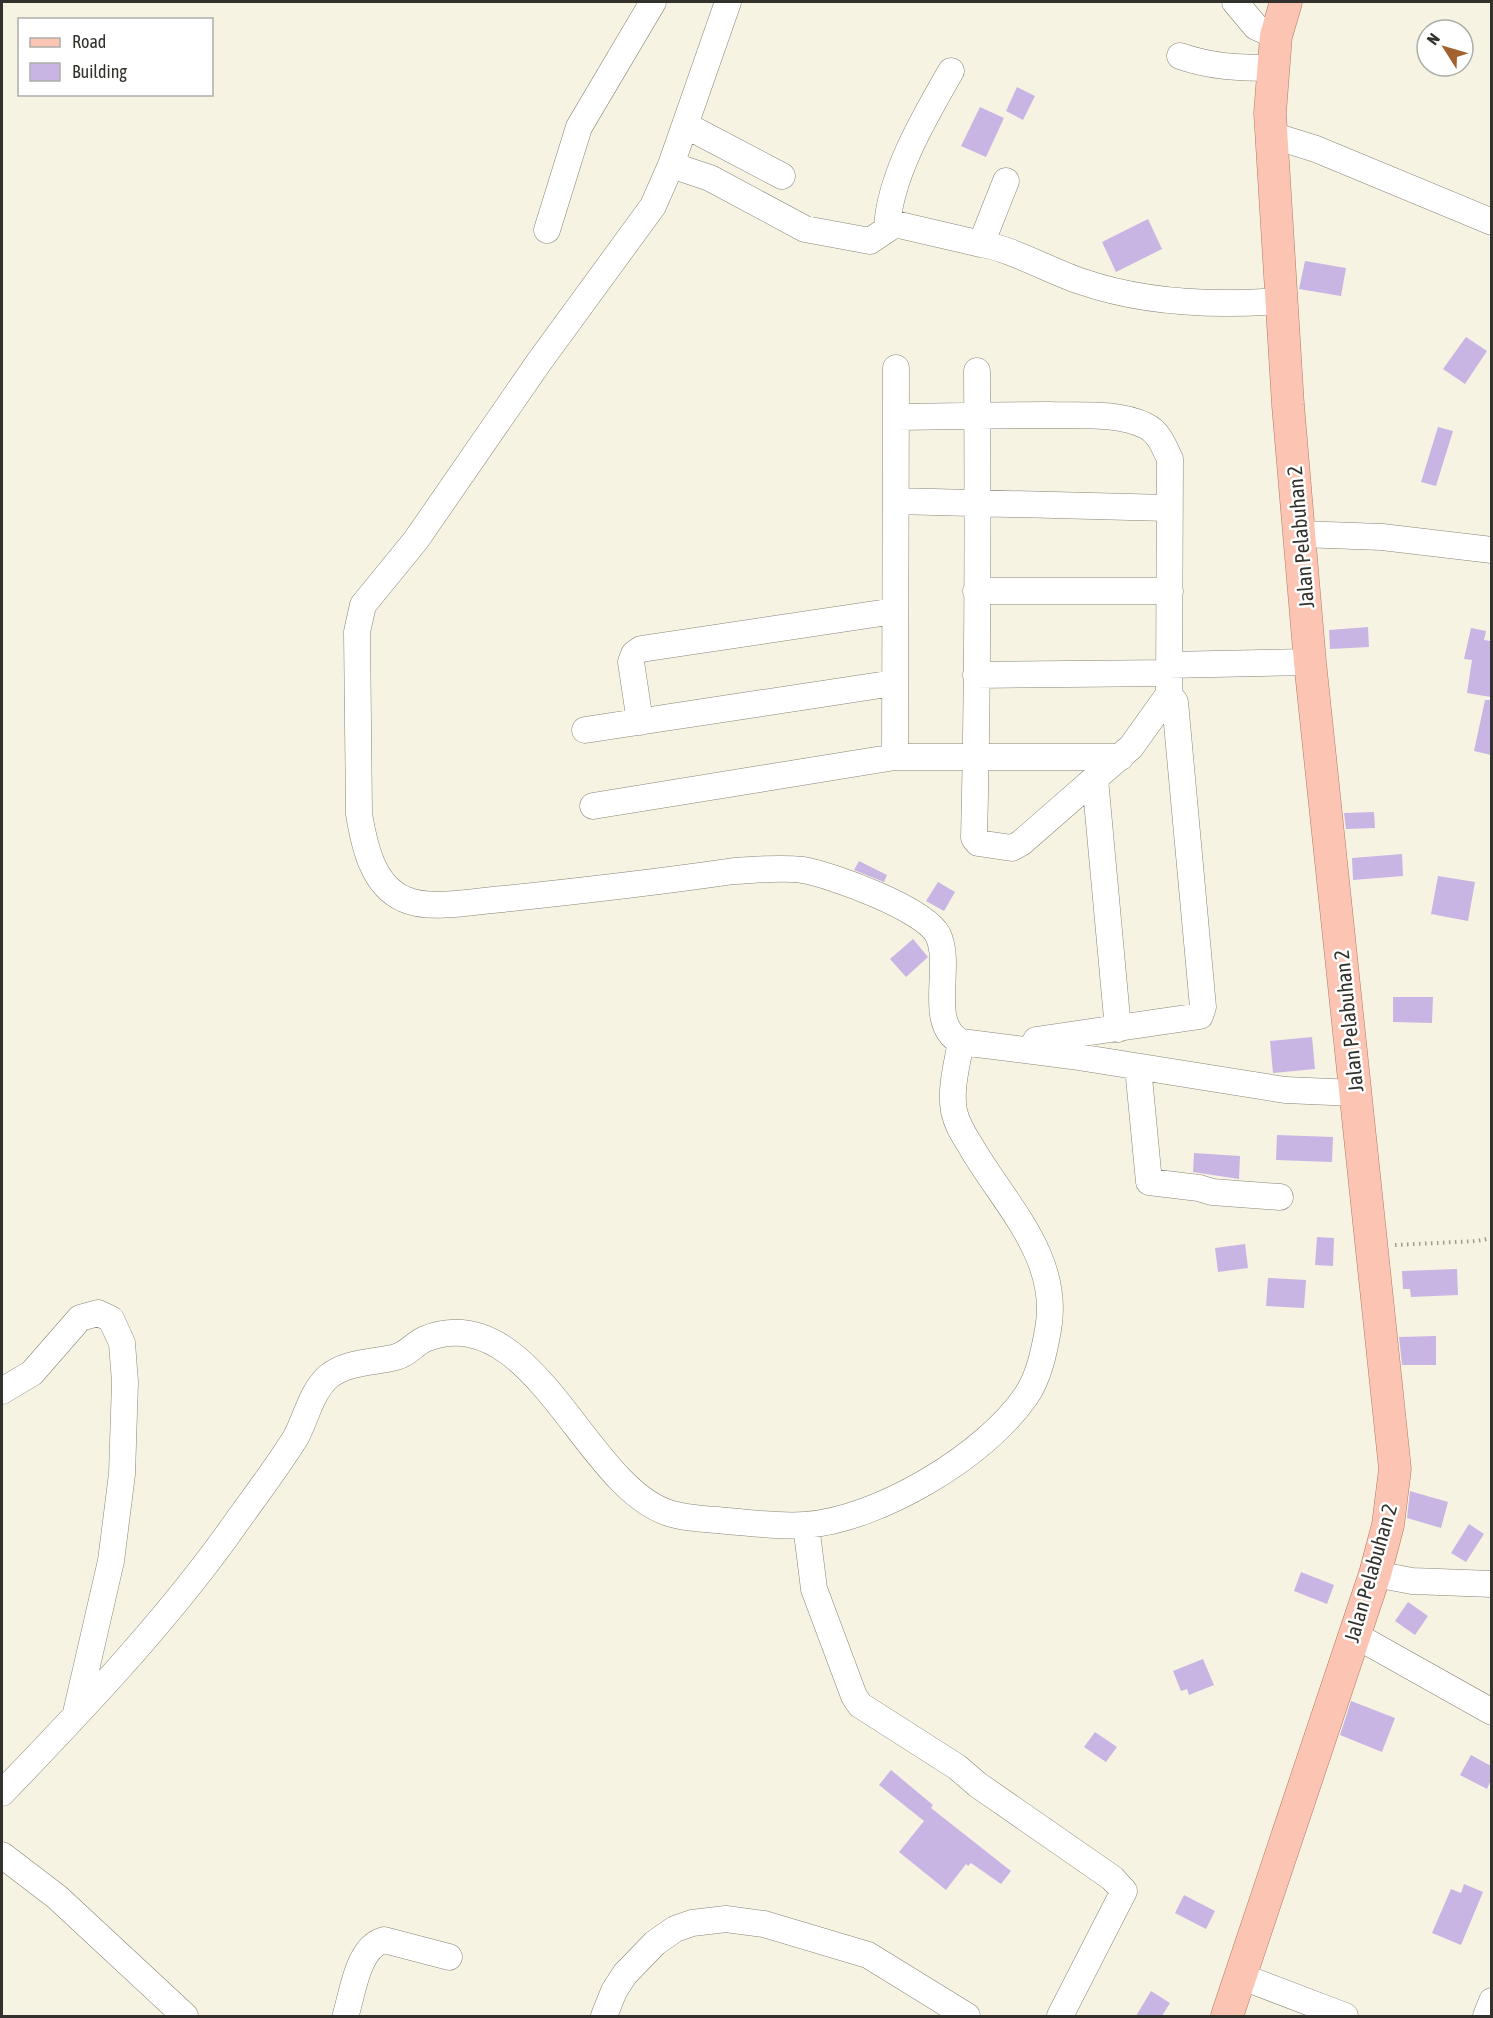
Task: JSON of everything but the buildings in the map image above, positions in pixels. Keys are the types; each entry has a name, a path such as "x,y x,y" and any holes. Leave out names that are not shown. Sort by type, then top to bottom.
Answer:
{"main road":[{"name":"Jalan Pelabuhan 2","path":"1227,2016 1353,1634 1375,1574 1388,1525 1395,1469 1310,662 1280,301 1270,135 1272,68 1276,36 1286,2"}],"street":[{"path":"548,230 579,127 653,2"},
{"path":"728,2 671,165 646,217 539,362 423,532 372,592 360,611 357,632 359,814 364,842 380,879 391,891 405,900 452,904 770,868 820,874 903,908 922,917 933,927 943,952 943,1022 950,1035 961,1042 1286,1090 1355,1094"},
{"path":"1235,2 1256,27 1276,36"},
{"path":"1180,56 1206,65 1272,68"},
{"path":"887,229 888,208 896,183 932,104 951,71"},
{"path":"685,125 782,177"},
{"path":"1270,135 1316,149 1491,222"},
{"path":"671,165 710,178 805,229 870,241 895,224 981,244 1079,281 1116,291 1199,302 1280,301"},
{"path":"981,244 1006,181"},
{"path":"895,757 896,368"},
{"path":"977,371 978,503 974,838 978,843 1012,848 1021,843 1121,757 1131,747 1168,678"},
{"path":"897,417 978,415 1116,418 1146,426 1157,434 1170,459 1168,678 1175,702 1203,1007 1200,1016 1191,1019 1036,1040"},
{"path":"896,501 1168,508"},
{"path":"1300,534 1382,537 1491,550"},
{"path":"976,591 1170,591"},
{"path":"640,722 631,662 634,654 641,649 895,611"},
{"path":"976,675 1168,678 1310,662"},
{"path":"585,730 894,683"},
{"path":"593,806 895,757 1121,757"},
{"path":"1095,779 1118,1029"},
{"path":"2,1794 155,1628 225,1539 294,1440 319,1387 338,1371 397,1357 423,1340 440,1335 476,1335 493,1342 516,1358 626,1487 645,1503 680,1516 764,1524 806,1525 859,1514 919,1486 946,1470 973,1449 1012,1412 1028,1393 1036,1378 1052,1305 1050,1288 1039,1254 957,1123 953,1098 961,1042"},
{"path":"1138,1067 1149,1182 1199,1188 1212,1192 1280,1197"},
{"path":"2,1391 32,1373 80,1318 98,1313 111,1319 115,1325 122,1343 125,1382 119,1509 111,1561 76,1715"},
{"path":"806,1525 811,1575 819,1605 854,1696 860,1705 957,1767 978,1785 1120,1885 1124,1892 1123,1898 1060,2016"},
{"path":"1375,1574 1412,1581 1491,1584"},
{"path":"1353,1634 1491,1712"},
{"path":"2,1855 57,1897 185,2016"},
{"path":"604,2016 614,1991 625,1974 655,1943 675,1929 692,1923 726,1919 764,1924 868,1955 967,2016"},
{"path":"344,2016 365,1954 376,1942 384,1940 449,1957"},
{"path":"1240,1976 1345,2016"},
{"path":"1486,2016 1491,2001"}],"path":[{"path":"1371,1246 1477,1241 1491,1238"}]}
